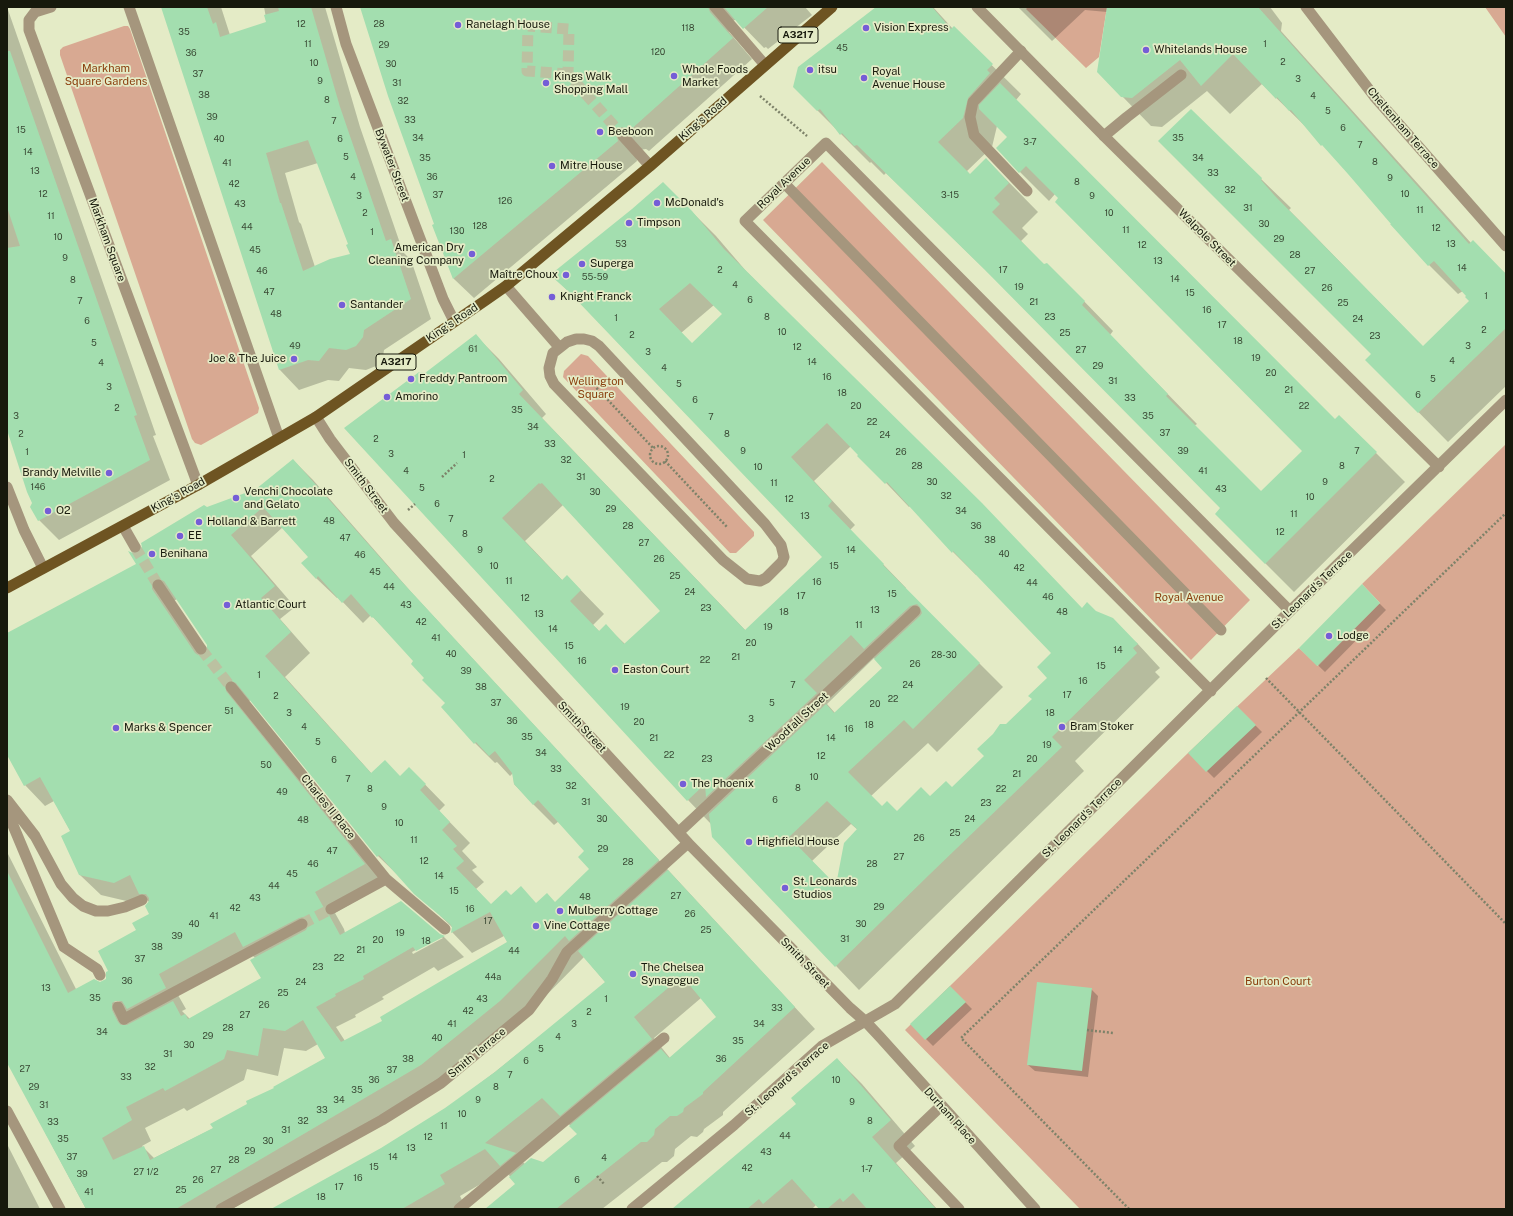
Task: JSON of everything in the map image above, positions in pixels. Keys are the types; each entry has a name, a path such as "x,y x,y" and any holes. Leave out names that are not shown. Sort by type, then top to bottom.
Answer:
{"main road":[{"name":"King's Road","path":"7,588 198,485 316,417 506,286 650,166 832,7"}],"street":[{"name":"Markham Square","path":"51,7 35,12 29,20 29,30 198,485"},
{"path":"129,7 279,438"},
{"name":"Bywater Street","path":"336,7 346,44 443,299 454,321"},
{"path":"715,7 766,65"},
{"name":"Walpole Street","path":"977,7 1104,136 1439,467"},
{"name":"Cheltenham Terrace","path":"1306,7 1374,96 1506,246"},
{"path":"1021,51 973,102 970,117 974,135 1027,190"},
{"path":"1104,136 1181,75"},
{"path":"623,136 650,166"},
{"name":"Royal Avenue","path":"1211,691 745,221 826,143 1290,611"},
{"path":"784,182 1221,630"},
{"path":"506,286 559,347"},
{"path":"576,339 592,341 599,346 765,524 781,545 784,557 782,562 766,578 760,581 747,579 723,560 554,384 550,376 549,368 553,353 559,347 576,339"},
{"name":"St. Leonard's Terrace","path":"634,1209 734,1125 822,1046 895,1004 1290,611 1506,400"},
{"name":"Smith Street","path":"316,417 330,439 394,523 688,843 850,1008 866,1022"},
{"path":"7,487 24,530 43,568"},
{"path":"123,526 135,547"},
{"path":"158,585 201,649"},
{"name":"Woodfall Street","path":"679,832 915,611"},
{"name":"Charles II Place","path":"231,687 386,880 445,929"},
{"path":"7,800 35,836 61,884 72,898 83,906 96,911 108,911 125,907 142,900"},
{"path":"7,811 64,947 97,969 100,975"},
{"name":"Smith Terrace","path":"221,1209 382,1120 441,1083 529,1010 552,979 567,952 688,843"},
{"path":"331,909 386,880"},
{"path":"118,1007 124,1019 302,924"},
{"name":"Durham Place","path":"866,1022 1035,1209"},
{"path":"459,1209 664,1038"},
{"path":"941,1106 899,1146 960,1209"},
{"path":"7,1111 60,1209"}],"path":[{"path":"759,95 808,137"},
{"path":"591,382 653,448"},
{"path":"660,446 665,449 668,454 665,461 658,463 651,459 650,454 653,448 660,446"},
{"path":"665,461 727,527"},
{"path":"442,477 457,464"},
{"path":"1129,1209 961,1038 1506,514"},
{"path":"1266,678 1506,924"},
{"path":"1087,1030 1113,1033"},
{"path":"597,1176 604,1184"}],"green space":[{"path":"1028,7 1107,7 1099,57 1086,68 1026,9"},
{"path":"1485,7 1506,7 1506,37"},
{"name":"Markham Square Gardens","path":"124,26 128,26 130,29 259,408 258,413 201,445 195,443 192,439 60,55 60,50 63,47"},
{"name":"Royal Avenue","path":"822,162 1250,600 1191,660 763,220"},
{"name":"Wellington Square","path":"581,354 588,356 754,532 754,536 736,553 730,553 563,377 564,371"},
{"name":"Burton Court","path":"1506,444 1506,1209 1080,1209 905,1030 1188,753 1299,648 1318,666 1380,603 1362,584"}],"building":[{"path":"161,7 207,7 213,24 216,22 220,37 266,22 264,15 279,11 278,7 311,7 340,107 386,241 391,239 411,299 364,330 363,337 356,346 346,350 329,348 319,361 308,360 279,370","holes":["308,140 348,244 346,245 350,254 330,259 303,271 280,203 266,153"]},
{"path":"360,7 708,7 710,12 733,38 628,132 625,129 619,131 616,134 618,141 453,279 432,225 434,224 388,96"},
{"path":"724,7 768,7 743,29"},
{"path":"876,7 932,7 951,29 954,26 993,64 987,70 990,73 968,98 963,118 938,142 970,174 986,158 1009,183 994,198 1000,204 992,212 1044,264 1047,263 1085,301 1082,305 1168,394 1166,396 1261,491 1302,451 1055,202 1058,198 1026,166 1019,173 996,148 1007,137 979,109 979,105 1000,83 1335,419 1339,415 1377,452 1265,564 1215,514 1220,508 984,269 857,145 854,146 842,133 840,135 820,109 817,111 793,87 798,67"},
{"path":"1107,7 1258,7 1469,244 1473,240 1506,274 1506,328 1418,413 1365,360 1371,354 1158,141 1191,109 1262,178 1261,180 1275,196 1423,346 1469,301 1465,297 1466,296 1434,261 1428,266 1348,174 1322,145 1321,146 1291,110 1289,111 1277,97 1276,99 1233,54 1201,86 1180,60 1132,98 1121,97 1097,72"},
{"path":"7,51 10,51 137,415 134,416 150,460 38,521 30,507 32,503 7,430 7,248 20,246 7,207"},
{"path":"663,182 692,211 724,249 982,503 1082,608 1087,602 1096,611 1113,618 1138,644 1133,648 1137,653 1052,737 1062,747 835,967 712,837 709,814 826,704 834,713 882,668 874,659 920,616 922,613 920,607 917,604 910,606 864,649 851,635 804,680 817,693 706,797 705,784 687,801 344,428 419,372 425,373 476,334 523,390 519,394 745,630 822,557 568,291 550,275","holes":["690,283 722,314 692,343 659,309","827,423 885,484 887,482 952,553 953,551 1051,653 1037,667 1047,678 1028,696 1032,699 1006,724 1000,724 993,734 977,749 984,756 952,787 946,781 930,796 921,787 897,811 887,801 882,806 848,772 904,720 913,729 980,663 883,565 884,564 828,506 832,501 791,457","539,483 542,483 660,611 624,644 606,624 599,631 570,601 581,590 567,575 562,580 502,518","827,801 857,829 844,843 836,885 789,837"]},
{"path":"293,459 392,571 659,860 569,941 565,936 500,1001 421,1065 176,1209 86,1209 7,1063 7,871 68,993 94,979 100,982 106,979 106,972 108,971 98,951 136,930 132,923 149,914 145,906 149,901 149,898 146,894 139,894 130,875 114,883 79,875 61,836 70,831 40,777 24,786 7,755 7,633 136,564 128,551 135,554 139,553 142,547 141,543 204,505 207,507 256,489","holes":["263,507 308,557 301,563 316,579 318,576 342,603 351,594 372,618 373,617 413,661 411,664 424,678 422,680 445,703 441,707 474,744 476,742 489,756 495,751 512,773 514,784 533,805 538,800 584,851 578,857 589,869 555,902 547,893 536,903 521,886 511,895 506,890 491,904 456,868 464,861 453,849 457,846 442,830 450,822 420,790 426,784 409,767 400,776 385,760 371,773 265,656 291,632 261,598 275,586 231,535","157,578 164,581 207,645 207,652 205,655 198,655 195,653 152,589 152,582","230,680 236,683 377,857 379,855 414,894 450,924 452,927 451,933 490,912 507,942 380,1017 382,1021 341,1042 316,1007 336,996 335,994 364,979 363,976 413,947 416,951 445,936 440,934 401,901 340,935 329,915 325,913 324,908 315,892 365,864 226,691 225,684","303,917 308,920 309,924 306,930 250,960 261,978 188,1019 185,1014 181,1016 173,1001 127,1025 121,1025 118,1022 112,1010 112,1003 115,1001 122,1001 127,1009 166,988 159,974 235,932 243,947 299,918","303,1020 325,1058 273,1087 274,1088 246,1101 247,1104 210,1124 213,1128 150,1160 144,1146 113,1160 102,1138 132,1120 126,1107 163,1088 165,1091 224,1059 227,1050 258,1056 263,1028 285,1031"]},
{"name":"Lodge","path":"1362,584 1380,603 1317,666 1299,648"},
{"path":"1237,706 1256,725 1206,772 1188,753"},
{"path":"668,870 795,1007 703,1092 703,1094 684,1108 683,1112 677,1116 670,1116 655,1129 654,1135 647,1142 641,1142 556,1209 485,1209 515,1184 509,1177 531,1158 543,1162 577,1134 569,1126 661,1049 669,1058 716,1017 682,976 634,1017 652,1039 560,1116 542,1098 485,1143 516,1153 500,1166 485,1149 440,1175 445,1184 402,1209 271,1209 381,1148 445,1108 495,1072 605,982 578,951"},
{"path":"1037,982 1092,988 1082,1071 1027,1065"},
{"path":"950,986 966,1002 925,1040 910,1024"},
{"path":"837,1058 891,1120 872,1137 936,1209 867,1209 853,1193 843,1202 840,1198 827,1209 819,1209 792,1179 763,1204 759,1199 747,1209 672,1209 796,1104 791,1098"}],"tunnel":[{"path":"568,74 527,71 528,26 569,29 568,74 623,136"},
{"path":"135,547 158,585"},
{"path":"201,649 231,687"},
{"path":"302,924 331,909"}],"place":[{"name":"Ranelagh House","path":"458,25"},
{"name":"Vision Express","path":"866,28"},
{"name":"Whitelands House","path":"1146,50"},
{"name":"itsu","path":"810,70"},
{"name":"Whole Foods Market","path":"674,76"},
{"name":"Royal Avenue House","path":"864,78"},
{"name":"Kings Walk Shopping Mall","path":"546,83"},
{"name":"Beeboon","path":"600,132"},
{"name":"Mitre House","path":"552,166"},
{"name":"McDonald's","path":"657,203"},
{"name":"Timpson","path":"629,223"},
{"name":"American Dry Cleaning Company","path":"472,254"},
{"name":"Superga","path":"582,264"},
{"name":"Maître Choux","path":"566,275"},
{"name":"Knight Franck","path":"552,297"},
{"name":"Santander","path":"342,305"},
{"name":"Joe & The Juice","path":"294,359"},
{"name":"Freddy Pantroom","path":"411,379"},
{"name":"Amorino","path":"387,397"},
{"name":"Brandy Melville","path":"109,473"},
{"name":"Venchi Chocolate and Gelato","path":"236,498"},
{"name":"O2","path":"48,511"},
{"name":"Holland & Barrett","path":"199,522"},
{"name":"EE","path":"180,536"},
{"name":"Benihana","path":"152,554"},
{"name":"Atlantic Court","path":"227,605"},
{"name":"Lodge","path":"1329,636"},
{"name":"Easton Court","path":"615,670"},
{"name":"Bram Stoker","path":"1062,727"},
{"name":"Marks & Spencer","path":"116,728"},
{"name":"The Phoenix","path":"683,784"},
{"name":"Highfield House","path":"749,842"},
{"name":"St. Leonards Studios","path":"785,888"},
{"name":"Mulberry Cottage","path":"560,911"},
{"name":"Vine Cottage","path":"536,926"},
{"name":"The Chelsea Synagogue","path":"633,974"}]}
